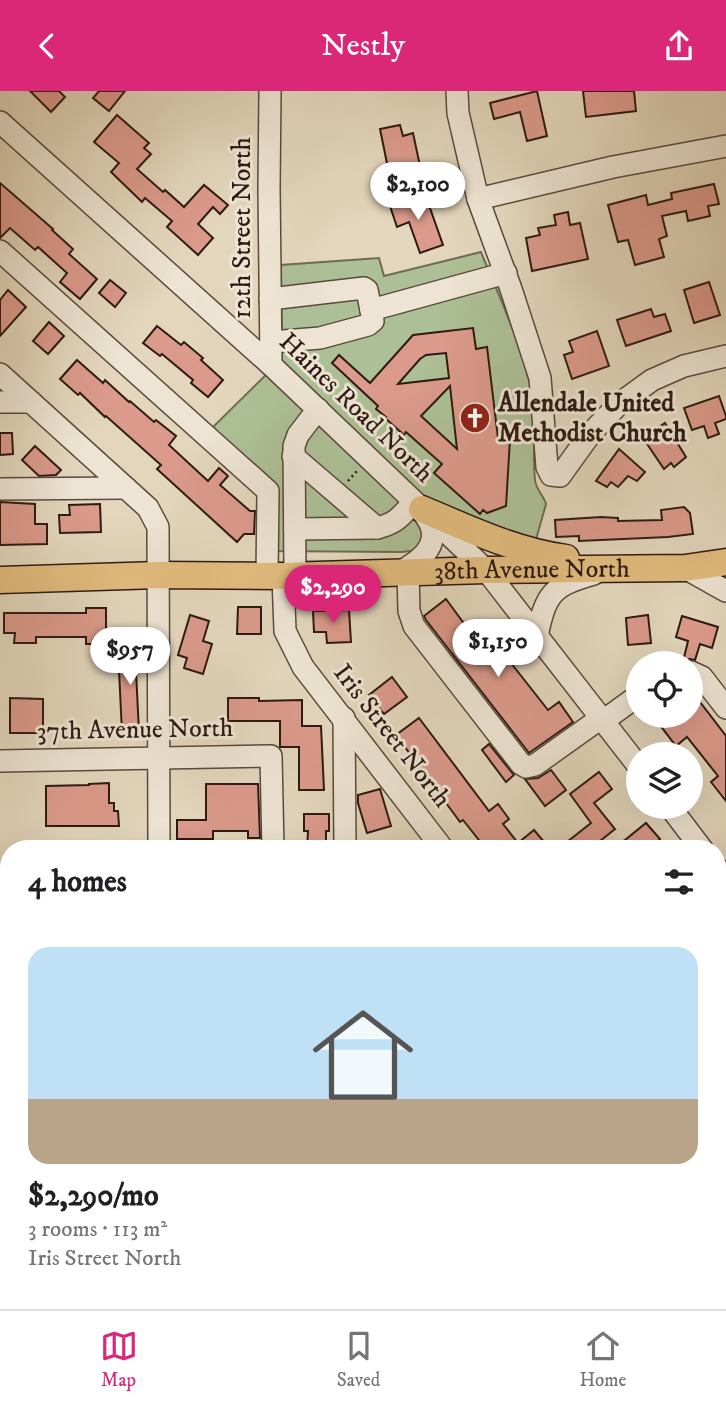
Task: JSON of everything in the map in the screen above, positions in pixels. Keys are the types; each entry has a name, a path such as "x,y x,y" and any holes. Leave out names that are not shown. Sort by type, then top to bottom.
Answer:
{"main road":[{"path":"418,505 506,544 544,555 599,563 611,569"},
{"name":"38th Avenue North","path":"0,580 159,575 282,576 685,568 726,562"}],"street":[{"name":"12th Street North","path":"270,91 271,365"},
{"path":"457,91 458,113 478,199 506,273 540,377 547,467 551,475 560,476 591,433 619,404 652,380 684,366 726,356"},
{"name":"Haines Road North","path":"0,122 271,365 486,570 626,750"},
{"path":"478,199 613,167 726,146"},
{"path":"0,251 268,491 282,576"},
{"path":"371,310 506,273"},
{"path":"270,299 364,288 367,290 373,321 311,340 271,342"},
{"path":"0,374 148,508 158,527 159,840"},
{"path":"0,402 31,402"},
{"path":"282,576 295,529 294,446 298,435 318,409"},
{"path":"293,456 377,529"},
{"path":"0,489 126,488"},
{"path":"295,529 377,529 390,525 418,505 432,529 432,541 426,553 403,572 408,611 414,626 526,767 535,765 626,703"},
{"path":"685,568 726,591"},
{"path":"537,636 542,611 551,594 569,581 611,569"},
{"name":"Iris Street North","path":"282,576 285,631 303,667 436,840"},
{"path":"703,678 726,708"},
{"path":"344,718 345,840"},
{"name":"37th Avenue North","path":"0,761 271,756 273,840"},
{"path":"679,819 695,840"}],"green space":[{"path":"481,252 516,339 532,394 535,480 546,504 535,543 422,543 418,550 402,552 268,551 268,491 205,435 282,359 281,265 379,258 384,276"}],"building":[{"path":"30,91 59,91 65,97 51,112"},
{"path":"99,91 125,91 109,111 93,98"},
{"path":"537,91 547,136 527,141 520,112 494,119 490,103"},
{"path":"583,91 634,91 636,111 586,117"},
{"path":"117,115 149,143 144,148 151,154 137,169 163,192 165,190 184,207 204,185 228,205 220,214 213,207 198,224 213,238 198,255 167,227 172,221 145,198 142,202 111,172 119,163 94,142"},
{"path":"400,125 403,136 413,133 420,166 409,168 412,179 391,183 380,129"},
{"path":"0,183 53,229 73,249 69,254 97,279 80,299 60,282 67,273 38,247 35,250 10,228 0,238"},
{"path":"714,184 719,204 708,206 710,216 688,221 686,211 662,216 667,236 659,239 664,257 635,265 628,240 618,242 608,205 646,195 648,205 672,199 671,193"},
{"path":"425,194 443,245 420,253 409,222 397,227 390,206"},
{"path":"568,212 570,225 580,223 588,259 532,271 526,238 540,235 538,228 556,225 554,215"},
{"path":"110,280 126,293 115,307 99,293"},
{"path":"709,282 720,315 694,323 684,290"},
{"path":"8,290 26,307 0,336 0,300"},
{"path":"651,309 654,317 665,314 671,331 626,346 617,320"},
{"path":"49,322 64,336 48,354 33,341"},
{"path":"157,326 181,345 184,342 223,380 208,397 191,383 193,380 162,354 160,356 143,343"},
{"name":"Allendale United Methodist Church","path":"473,328 476,349 487,347 498,438 510,439 506,506 487,513 483,510 480,514 434,473 442,464 406,432 404,435 385,418 376,409 378,406 332,363 339,355 370,383 413,335","holes":["446,353 449,378 398,384 426,355","450,386 457,449 421,416"]},
{"path":"597,331 609,366 572,379 564,355 573,352 569,341"},
{"path":"77,360 103,383 105,380 154,422 156,420 176,436 169,445 208,481 219,468 228,476 220,485 250,511 255,511 254,534 244,534 237,542 157,469 161,465 80,393 78,395 60,379"},
{"path":"719,396 726,419 715,423 719,434 708,438 704,426 692,430 684,408"},
{"path":"665,423 686,457 674,467 671,463 664,469 643,438"},
{"path":"0,433 12,433 13,454 0,455"},
{"path":"35,446 61,470 56,475 39,476 22,460"},
{"path":"619,449 645,472 637,481 628,476 618,487 611,482 607,487 596,481"},
{"path":"0,502 35,504 35,524 47,524 47,544 0,545"},
{"path":"100,504 101,532 60,533 59,515 70,515 69,505"},
{"path":"684,507 690,513 693,534 579,541 579,536 556,537 555,520 601,517 618,518 618,521 662,520 661,510"},
{"path":"446,599 471,633 481,625 548,710 559,702 573,722 529,753 426,620 424,616"},
{"path":"238,607 261,607 261,634 237,634"},
{"path":"86,608 106,608 106,644 86,644 86,637 36,637 36,643 14,643 15,633 4,633 4,613 86,613"},
{"path":"349,610 351,642 327,643 326,632 314,632 313,611"},
{"path":"190,615 209,621 203,641 212,644 203,674 184,668 187,658 178,655"},
{"path":"648,615 651,643 628,645 626,618"},
{"path":"682,616 718,627 712,648 700,644 698,651 686,651 688,641 676,637"},
{"path":"118,649 145,649 145,671 136,671 139,732 122,733"},
{"path":"392,677 407,697 384,714 369,695"},
{"path":"10,698 43,699 43,733 10,733"},
{"path":"228,698 259,698 259,701 302,700 302,726 321,726 324,790 299,790 299,747 280,747 280,721 228,721"},
{"path":"703,706 726,736 726,801 711,782 718,776 703,757 703,742 691,742 687,737 681,742 673,742 662,728 703,728"},
{"path":"419,718 489,811 498,804 509,819 503,824 516,840 479,840 463,820 460,822 396,735"},
{"path":"489,744 514,775 506,782 482,750"},
{"path":"551,770 566,790 545,806 525,779 538,778"},
{"path":"599,772 612,789 594,803 615,829 601,840 569,840 591,823 570,794"},
{"path":"109,783 109,803 114,803 114,811 118,811 119,826 46,826 46,786"},
{"path":"206,784 258,784 260,838 248,838 248,831 213,831 213,839 177,839 177,820 206,820"},
{"path":"380,789 391,826 367,833 358,795"},
{"path":"304,814 329,814 326,840 308,840 308,831 304,831"},
{"path":"646,823 660,839 659,840 625,840"},
{"path":"534,830 542,840 522,840"}],"place":[{"name":"Allendale United Methodist Church","path":"475,418"}]}
